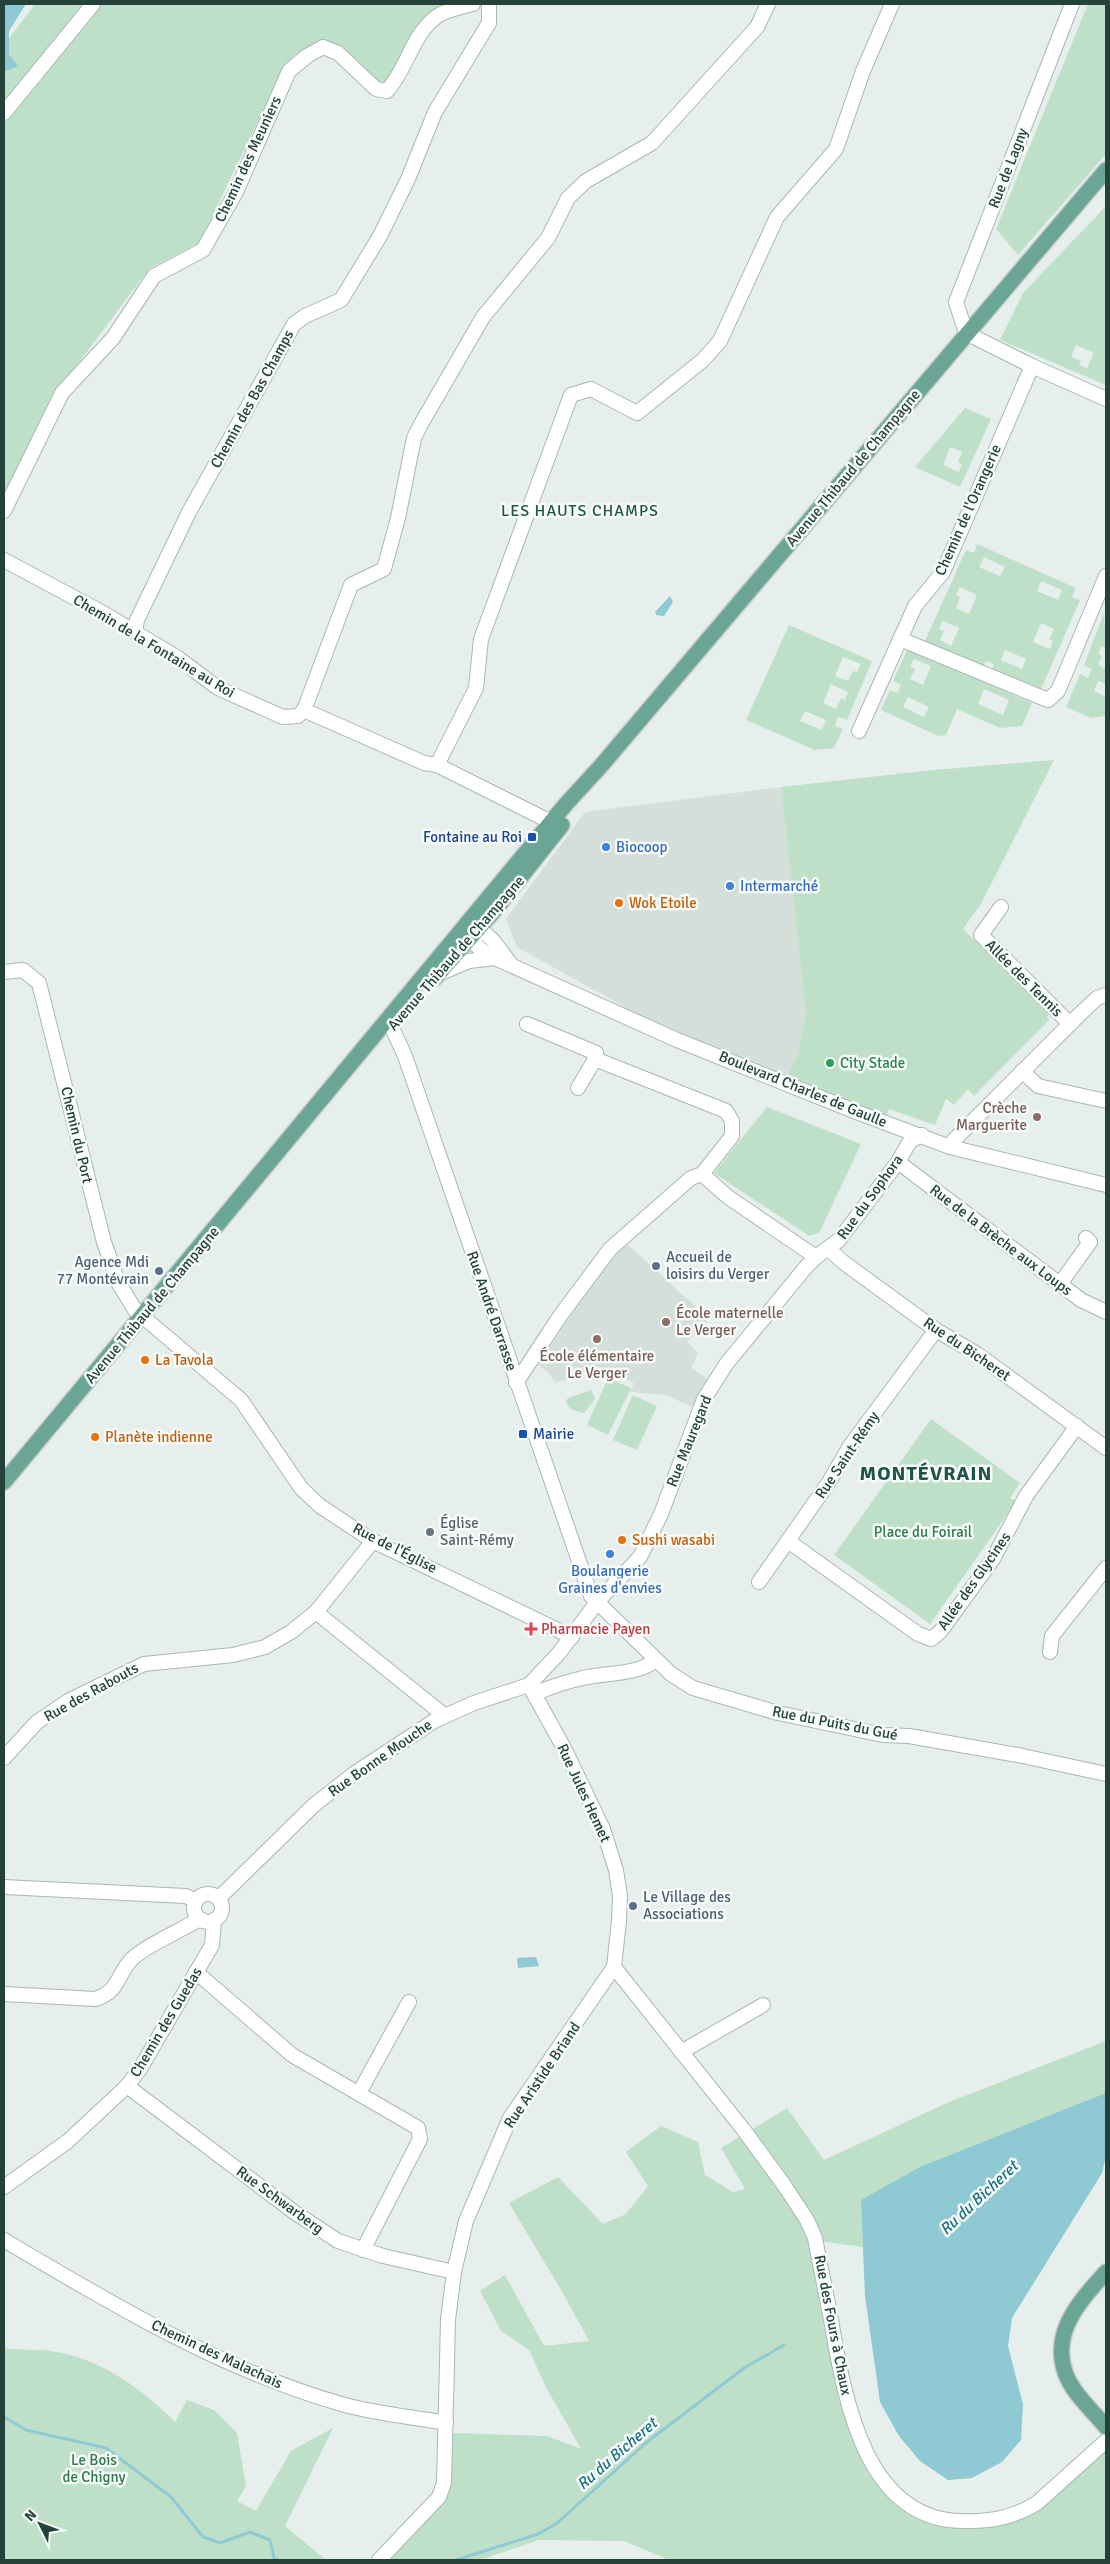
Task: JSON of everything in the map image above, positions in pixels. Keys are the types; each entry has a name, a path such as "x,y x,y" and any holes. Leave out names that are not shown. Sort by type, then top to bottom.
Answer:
{"main road":[{"name":"Avenue Thibaud de Champagne","path":"390,1023 438,974 600,768 966,333 1106,170"},
{"name":"Avenue Thibaud de Champagne","path":"4,1482 299,1128 472,930"},
{"path":"1106,2272 1076,2307 1062,2339 1061,2353 1065,2373 1075,2390 1106,2427"}],"street":[{"path":"4,113 93,4"},
{"name":"Chemin des Meuniers","path":"4,511 62,393 113,338 154,276 203,250 236,192 289,71 306,56 324,47 338,53 376,89 388,90 395,82 421,32 437,16 473,4"},
{"name":"Chemin des Bas Champs","path":"135,632 137,620 189,512 294,324 305,316 341,300 380,236 408,178 435,112 489,23 489,4"},
{"path":"555,826 437,765 424,763 304,710 351,585 384,569 398,518 414,438 483,317 548,238 568,198 576,188 586,180 652,143 757,26 768,4"},
{"path":"437,765 476,688 481,638 571,395 591,389 637,413 703,360 720,341 777,217 836,149 863,71 892,4"},
{"name":"Rue de Lagny","path":"966,333 956,302 1072,4"},
{"path":"966,333 1032,366 1106,399"},
{"name":"Chemin de l'Orangerie","path":"858,732 915,606 942,572 1032,366"},
{"name":"Chemin de la Fontaine au Roi","path":"4,560 105,614 178,658 218,688 284,717 298,716 304,710"},
{"path":"900,639 1048,700 1058,692 1103,595 1106,576"},
{"name":"Allée des Tennis","path":"1001,907 981,935 1070,1024"},
{"name":"Boulevard Charles de Gaulle","path":"472,930 486,954 510,963 677,1040 824,1099 950,1146 1106,1185"},
{"name":"Boulevard Charles de Gaulle","path":"472,930 510,963"},
{"name":"Boulevard Charles de Gaulle","path":"438,974 469,961 495,958"},
{"name":"Chemin du Port","path":"4,972 15,969 23,970 39,984 104,1242 126,1299 142,1318"},
{"path":"950,1146 1070,1024 1097,998 1106,995"},
{"name":"Rue André Darrasse","path":"390,1023 405,1056 516,1384 591,1596 598,1601"},
{"path":"527,1024 596,1053 595,1059 578,1088"},
{"path":"516,1384 560,1316 610,1249 691,1178 702,1174 732,1136 732,1121 726,1111 595,1059"},
{"path":"1022,1071 1038,1086 1106,1101"},
{"name":"Rue du Sophora","path":"816,1257 839,1240 898,1162 910,1140 922,1136"},
{"name":"Rue de la Brèche aux Loups","path":"898,1162 1081,1300 1106,1312"},
{"path":"702,1174 728,1197 816,1257"},
{"path":"1060,1284 1090,1242 1086,1238"},
{"name":"Rue du Bicheret","path":"829,1249 843,1262 936,1330 976,1354 1105,1445"},
{"name":"Rue Mauregard","path":"598,1601 628,1571 649,1543 699,1410 715,1380 788,1288 816,1257"},
{"name":"Rue de l'Église","path":"142,1318 242,1400 302,1488 320,1506 373,1541 572,1637"},
{"name":"Rue Saint-Rémy","path":"759,1582 829,1482 850,1446 936,1330"},
{"name":"Allée des Glycines","path":"788,1541 918,1634 931,1639 940,1632 993,1558 1026,1496 1076,1426"},
{"name":"Rue des Rabouts","path":"4,1758 37,1722 68,1702 128,1671 144,1664 249,1652 265,1647 291,1632 316,1612 373,1541"},
{"path":"1050,1652 1052,1636 1106,1568"},
{"path":"532,1689 598,1601"},
{"name":"Rue du Puits du Gué","path":"598,1601 677,1680 693,1688 778,1713 883,1735 909,1736 1018,1754 1054,1764 1106,1774"},
{"path":"316,1612 445,1716"},
{"name":"Rue Bonne Mouche","path":"217,1897 222,1895 314,1805 398,1743 445,1716 474,1703 532,1689 608,1673 642,1670 656,1660"},
{"name":"Rue Jules Hemet","path":"532,1689 603,1829 616,1870 620,1896 614,1967"},
{"path":"4,1888 186,1896 196,1901"},
{"path":"4,1994 95,1999 106,1995 113,1990 132,1958 202,1922 222,1909 217,1897 203,1895 196,1901 194,1910 202,1922"},
{"name":"Chemin des Guedas","path":"4,2186 68,2141 128,2086 140,2069 212,1945 202,1922"},
{"name":"Rue des Fours à Chaux","path":"614,1967 743,2129 807,2220 815,2238 843,2385 859,2438 875,2466 892,2489 906,2503 925,2514 953,2521 986,2522 1025,2511 1037,2503 1106,2441"},
{"name":"Rue Aristide Briand","path":"379,2560 439,2497 446,2469 448,2320 454,2272 466,2221 510,2118 614,1967"},
{"path":"196,1972 292,2054 418,2128 420,2139 363,2250"},
{"path":"358,2093 409,2002"},
{"path":"681,2052 763,2005"},
{"name":"Rue Schwarberg","path":"128,2086 294,2212 338,2241 363,2250 454,2272"},
{"name":"Chemin des Malachais","path":"4,2240 157,2328 247,2370 287,2386 357,2408 446,2423"}],"shaded area":[{"path":"781,787 806,1014 798,1053 787,1077 646,1019 517,947 506,919 585,812"},
{"path":"626,1243 709,1319 687,1342 698,1353 691,1368 708,1379 693,1407 665,1395 630,1392 634,1383 596,1366 594,1370 555,1383 549,1373 538,1365 590,1287"}],"green space":[{"path":"35,4 473,4 437,16 387,91 318,42 293,56 274,88 200,242 149,269 56,393 4,507 4,45"},
{"path":"1088,4 1106,4 1106,154 1018,255 996,229"},
{"path":"1106,206 1106,385 1000,340 1023,293","holes":["1076,345 1094,353 1087,368 1079,365 1081,361 1071,357"]},
{"path":"965,408 991,419 960,487 915,467","holes":["950,447 962,452 958,462 962,464 959,472 943,465"]},
{"path":"977,544 1076,588 1072,597 1080,600 1039,694 991,672 994,664 986,661 982,669 924,643 966,550 974,553","holes":["984,557 1005,567 1000,576 979,567","1041,581 1062,590 1058,600 1037,591","960,587 977,595 969,614 956,608 960,597 956,595","943,621 959,628 951,646 940,640 944,631 939,629","1041,623 1054,629 1049,639 1053,641 1050,649 1033,642","1005,650 1026,659 1022,669 1001,660"]},
{"path":"1104,613 1106,648 1101,646 1098,654 1102,656 1098,665 1106,669 1106,684 1098,681 1094,691 1106,697 1106,716 1091,718 1066,707 1080,674 1088,678 1092,669 1084,665"},
{"path":"789,625 872,661 847,720 838,717 835,726 843,729 834,748 815,750 746,720","holes":["843,657 861,664 857,672 853,671 848,681 835,676","831,684 848,692 845,700 841,698 836,709 823,703","805,711 826,720 822,730 800,721"]},
{"path":"908,648 1032,703 1022,726 1000,728 957,709 946,735 938,736 881,710 890,690 898,693 901,685 893,681","holes":["914,659 931,666 923,685 910,679 915,669 910,667","984,689 1009,700 1003,715 978,704","908,697 929,707 924,717 903,707"]},
{"path":"1054,760 981,904 963,929 1049,1014 1047,1018 1049,1020 974,1096 968,1089 954,1105 946,1099 935,1125 889,1109 886,1117 787,1077 798,1053 806,1014 781,787 923,771"},
{"path":"767,1107 861,1144 819,1233 809,1236 714,1173"},
{"path":"608,1378 631,1388 608,1435 587,1425"},
{"path":"591,1390 595,1399 584,1413 570,1409 566,1401 568,1398"},
{"path":"633,1395 657,1406 637,1450 613,1440"},
{"name":"Place du Foirail","path":"931,1419 1020,1483 1010,1498 1016,1501 1011,1509 930,1624 834,1555"},
{"path":"1106,2041 1106,2093 861,2200 863,2247 810,2240 824,2328 856,2439 924,2517 1006,2520 1106,2447 1106,2560 669,2560 624,2541 539,2540 480,2560 389,2560 437,2510 449,2493 453,2433 547,2436 581,2449 547,2389 529,2350 501,2331 480,2291 505,2275 544,2346 589,2341 509,2203 558,2177 603,2224 626,2214 648,2186 626,2152 661,2126 698,2142 705,2175 733,2192 745,2189 721,2148 787,2108 824,2160 949,2102"},
{"name":"Le Bois de Chigny","path":"4,2346 9,2349 56,2352 94,2364 123,2379 137,2389 175,2422 187,2400 214,2410 237,2433 246,2486 237,2501 256,2511 291,2451 333,2428 285,2526 326,2560 4,2560"}],"water":[{"path":"4,4 26,4 9,31 9,55 18,66 4,72"},
{"path":"670,596 673,602 664,616 656,615 655,612"},
{"path":"536,1957 539,1966 518,1968 517,1958"},
{"path":"1106,2093 1106,2156 1102,2173 1012,2318 1008,2346 1023,2404 1021,2440 1002,2462 972,2478 948,2480 920,2461 899,2436 880,2402 865,2296 861,2200 920,2167"}],"waterway":[{"name":"Ru du Bicheret","path":"456,2560 538,2534 556,2524 647,2442 744,2368 784,2345"},
{"name":"Ru du Bicheret","path":"4,2417 26,2430 106,2448 171,2497 203,2537 220,2543 250,2532 270,2540 274,2558 278,2560"}],"place":[{"name":"Fontaine au Roi","path":"532,837"},
{"name":"Biocoop","path":"606,847"},
{"name":"Intermarché","path":"730,886"},
{"name":"Wok Etoile","path":"619,903"},
{"name":"City Stade","path":"830,1063"},
{"name":"Crèche Marguerite","path":"1037,1117"},
{"name":"Accueil de loisirs du Verger","path":"656,1266"},
{"name":"Agence Mdi 77 Montévrain","path":"159,1271"},
{"name":"École maternelle Le Verger","path":"666,1322"},
{"name":"École élémentaire Le Verger","path":"597,1339"},
{"name":"La Tavola","path":"145,1360"},
{"name":"Mairie","path":"523,1434"},
{"name":"Planète indienne","path":"95,1437"},
{"name":"Église Saint-Rémy","path":"430,1532"},
{"name":"Sushi wasabi","path":"622,1540"},
{"name":"Boulangerie Graines d'envies","path":"610,1554"},
{"name":"Pharmacie Payen","path":"531,1629"},
{"name":"Le Village des Associations","path":"633,1906"}],"district":[{"name":"LES HAUTS CHAMPS","path":"580,511"},
{"name":"MONTÉVRAIN","path":"926,1473"}]}
